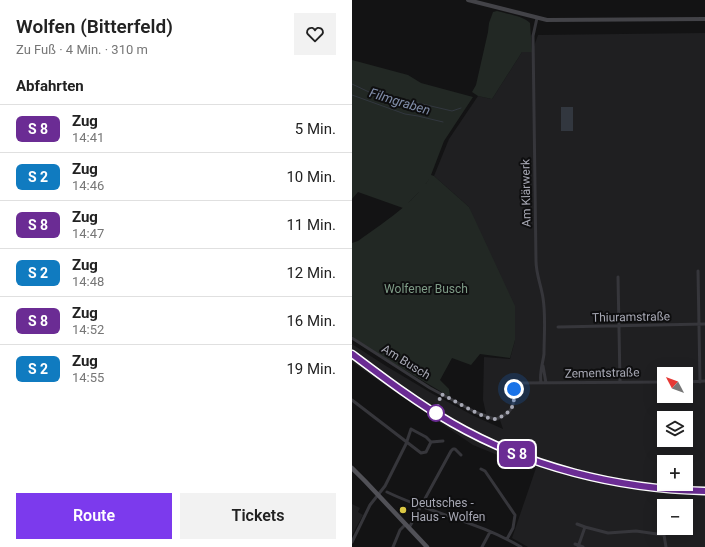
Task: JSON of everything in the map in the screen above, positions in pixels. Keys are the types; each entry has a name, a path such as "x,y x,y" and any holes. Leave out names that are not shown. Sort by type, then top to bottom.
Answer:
{"main road":[{"path":"468,0 537,18 560,21 705,19"},
{"path":"352,468 428,547"}],"street":[{"name":"Am Klärwerk","path":"537,18 534,36 536,261 537,277 543,301 543,366 546,383"},
{"path":"698,271 700,382"},
{"path":"618,277 620,382"},
{"name":"Thiuramstraße","path":"558,327 705,324"},
{"name":"Am Busch","path":"352,338 430,388 475,412 492,419 500,418 512,409 516,384 541,382"},
{"name":"Am Klärwerk","path":"541,382 540,379 543,366"},
{"name":"Zementstraße","path":"541,382 657,382"},
{"path":"693,382 705,382"},
{"path":"352,400 422,453 426,452 432,442"},
{"path":"352,542 370,505 385,486 407,442 411,429 419,432 432,442 442,441"},
{"path":"393,547 400,530 408,526 421,506 451,451 454,449 461,455"},
{"path":"481,470 485,471 515,515 513,528 507,539"},
{"path":"387,492 490,532 521,547"},
{"path":"577,524 608,533 636,531 664,535 666,547"},
{"path":"583,547 577,545 585,527"},
{"path":"482,547 490,532"}],"shaded area":[{"path":"705,33 705,547 528,547 512,538 536,468 473,445 352,362 352,344 433,394 474,416 503,429 500,420 496,421 487,418 483,400 484,357 510,359 515,340 469,207 434,176 449,139 478,96 492,99 522,52 532,52 538,35"},
{"path":"561,107 573,107 573,131 561,131"},
{"path":"352,504 360,508 358,512 363,515 352,535"}],"green space":[{"path":"497,11 519,17 530,23 532,52 522,52 492,99 478,96 472,92 476,85 489,23 493,12"},
{"name":"Wolfener Busch","path":"352,60 408,75 421,83 473,97 444,141 431,175 469,207 515,306 515,340 510,358 480,354 471,365 452,358 440,380 449,389 450,397 363,345 352,336 352,243 358,241 403,208 358,192 352,199"}],"waterway":[{"path":"352,84 369,92 452,111 461,108"},
{"name":"Filmgraben","path":"352,95 405,114 443,122"}],"railway":[{"path":"352,354 401,390 452,423 512,452 574,473 607,480 639,486 705,491"}],"train":[{"path":"352,354 386,380 452,423 517,454 564,470 611,482 663,489 705,491"}],"place":[{"name":"Deutsches - Haus - Wolfen","path":"403,510"}],"route":[{"path":"436,413 441,394 475,412 492,419 498,419 509,412 514,404 514,389"}]}
